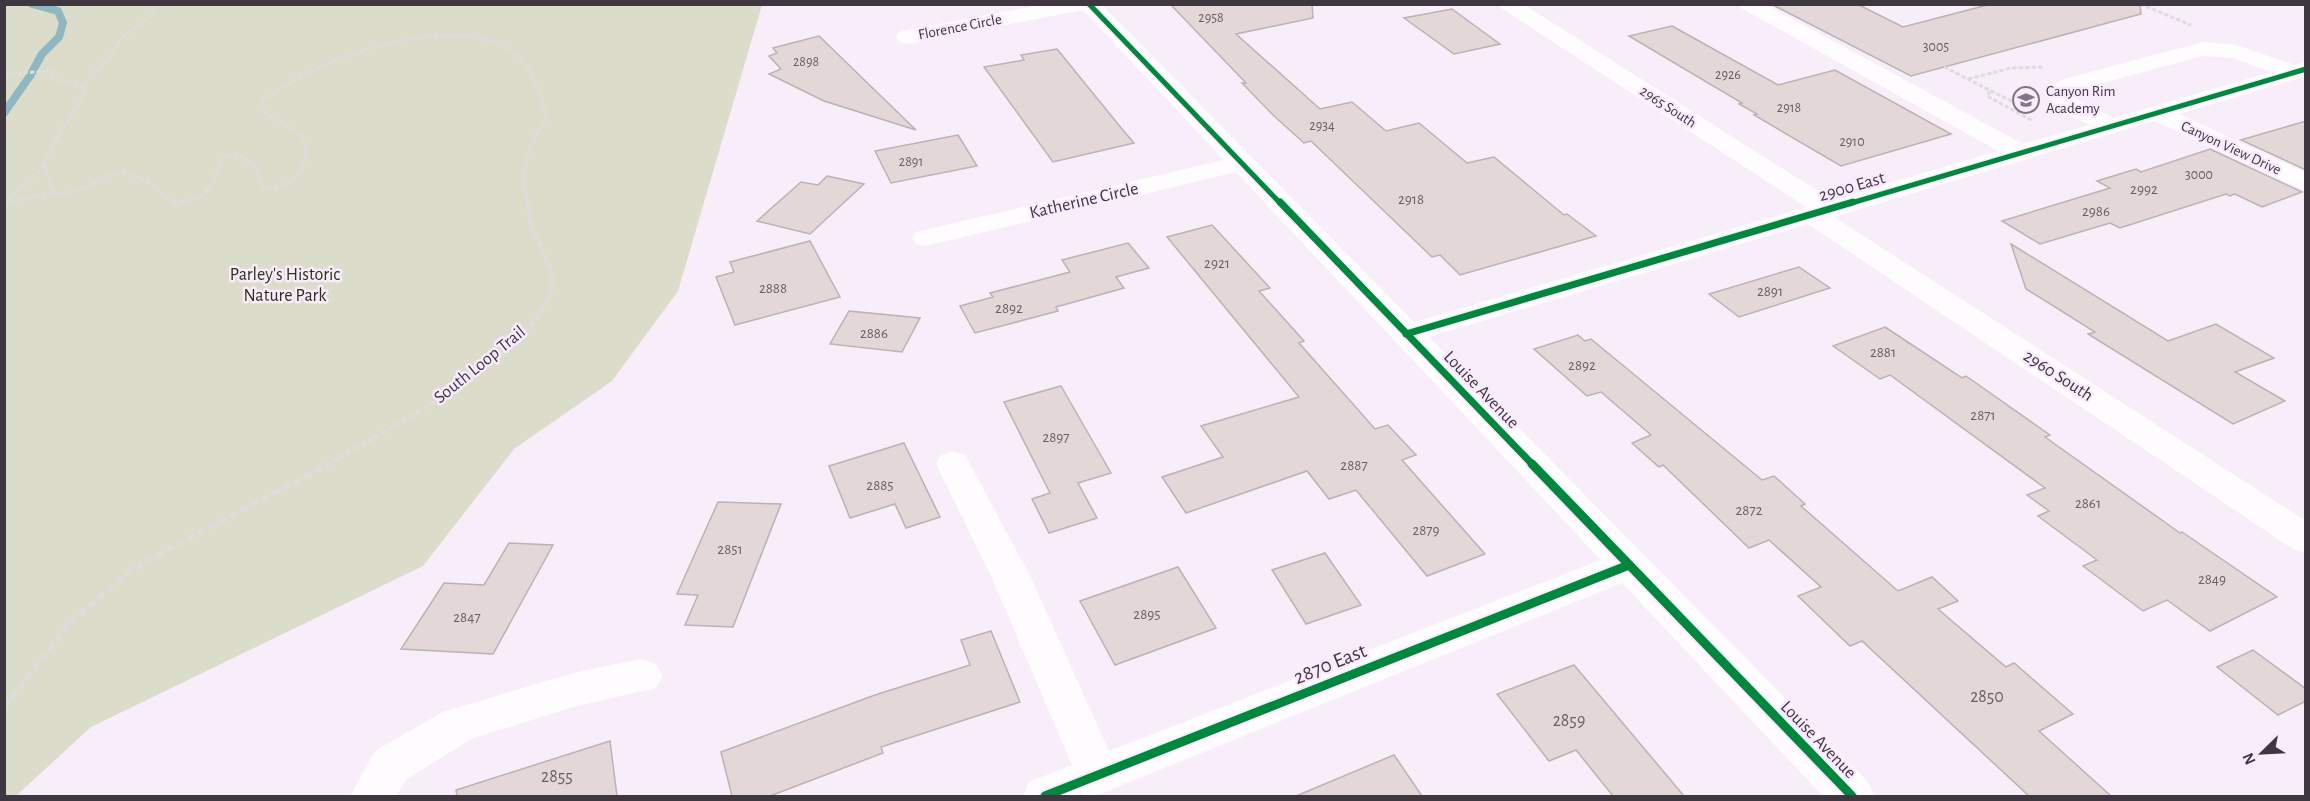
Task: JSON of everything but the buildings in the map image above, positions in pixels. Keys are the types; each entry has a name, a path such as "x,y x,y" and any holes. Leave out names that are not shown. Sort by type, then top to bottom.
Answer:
{"street":[{"name":"Florence Circle","path":"907,37 1083,4"},
{"name":"Louise Avenue","path":"1089,4 1852,796"},
{"name":"2965 South","path":"1508,4 1819,212"},
{"path":"1748,4 2020,153"},
{"path":"2110,126 2062,101 2059,91 2072,84 2203,49 2236,52 2299,70"},
{"name":"2900 East","path":"1406,334 2299,70"},
{"name":"Canyon View Drive","path":"2156,113 2306,183"},
{"name":"Katherine Circle","path":"926,238 1242,163"},
{"name":"2960 South","path":"1819,212 2306,539"},
{"path":"953,464 970,495 1048,661 1098,775"},
{"name":"2870 East","path":"1045,796 1629,565"},
{"path":"372,796 391,765 458,725 573,690 641,676"}],"path":[{"path":"5,203 44,165 60,132 77,109 94,71 113,54 120,39 150,17 157,4"},
{"path":"1967,79 2011,68 2041,67"},
{"path":"1944,68 2027,109"},
{"path":"4,74 53,71 51,76 55,81 75,84 84,89"},
{"path":"1990,90 1987,96 2035,122"},
{"path":"44,165 54,191 61,193"}],"green space":[{"name":"Parley's Historic Nature Park","path":"5,4 762,5 678,291 612,381 514,449 423,566 91,727 16,796 4,796"}],"waterway":[{"path":"4,113 30,76 42,54 59,37 63,23 58,11 32,4"}],"cycle path":[{"path":"1089,4 1852,796"},
{"path":"1406,334 2306,69"},
{"path":"1045,796 1629,565"}],"place":[{"name":"Canyon Rim Academy","path":"2026,100"}]}
